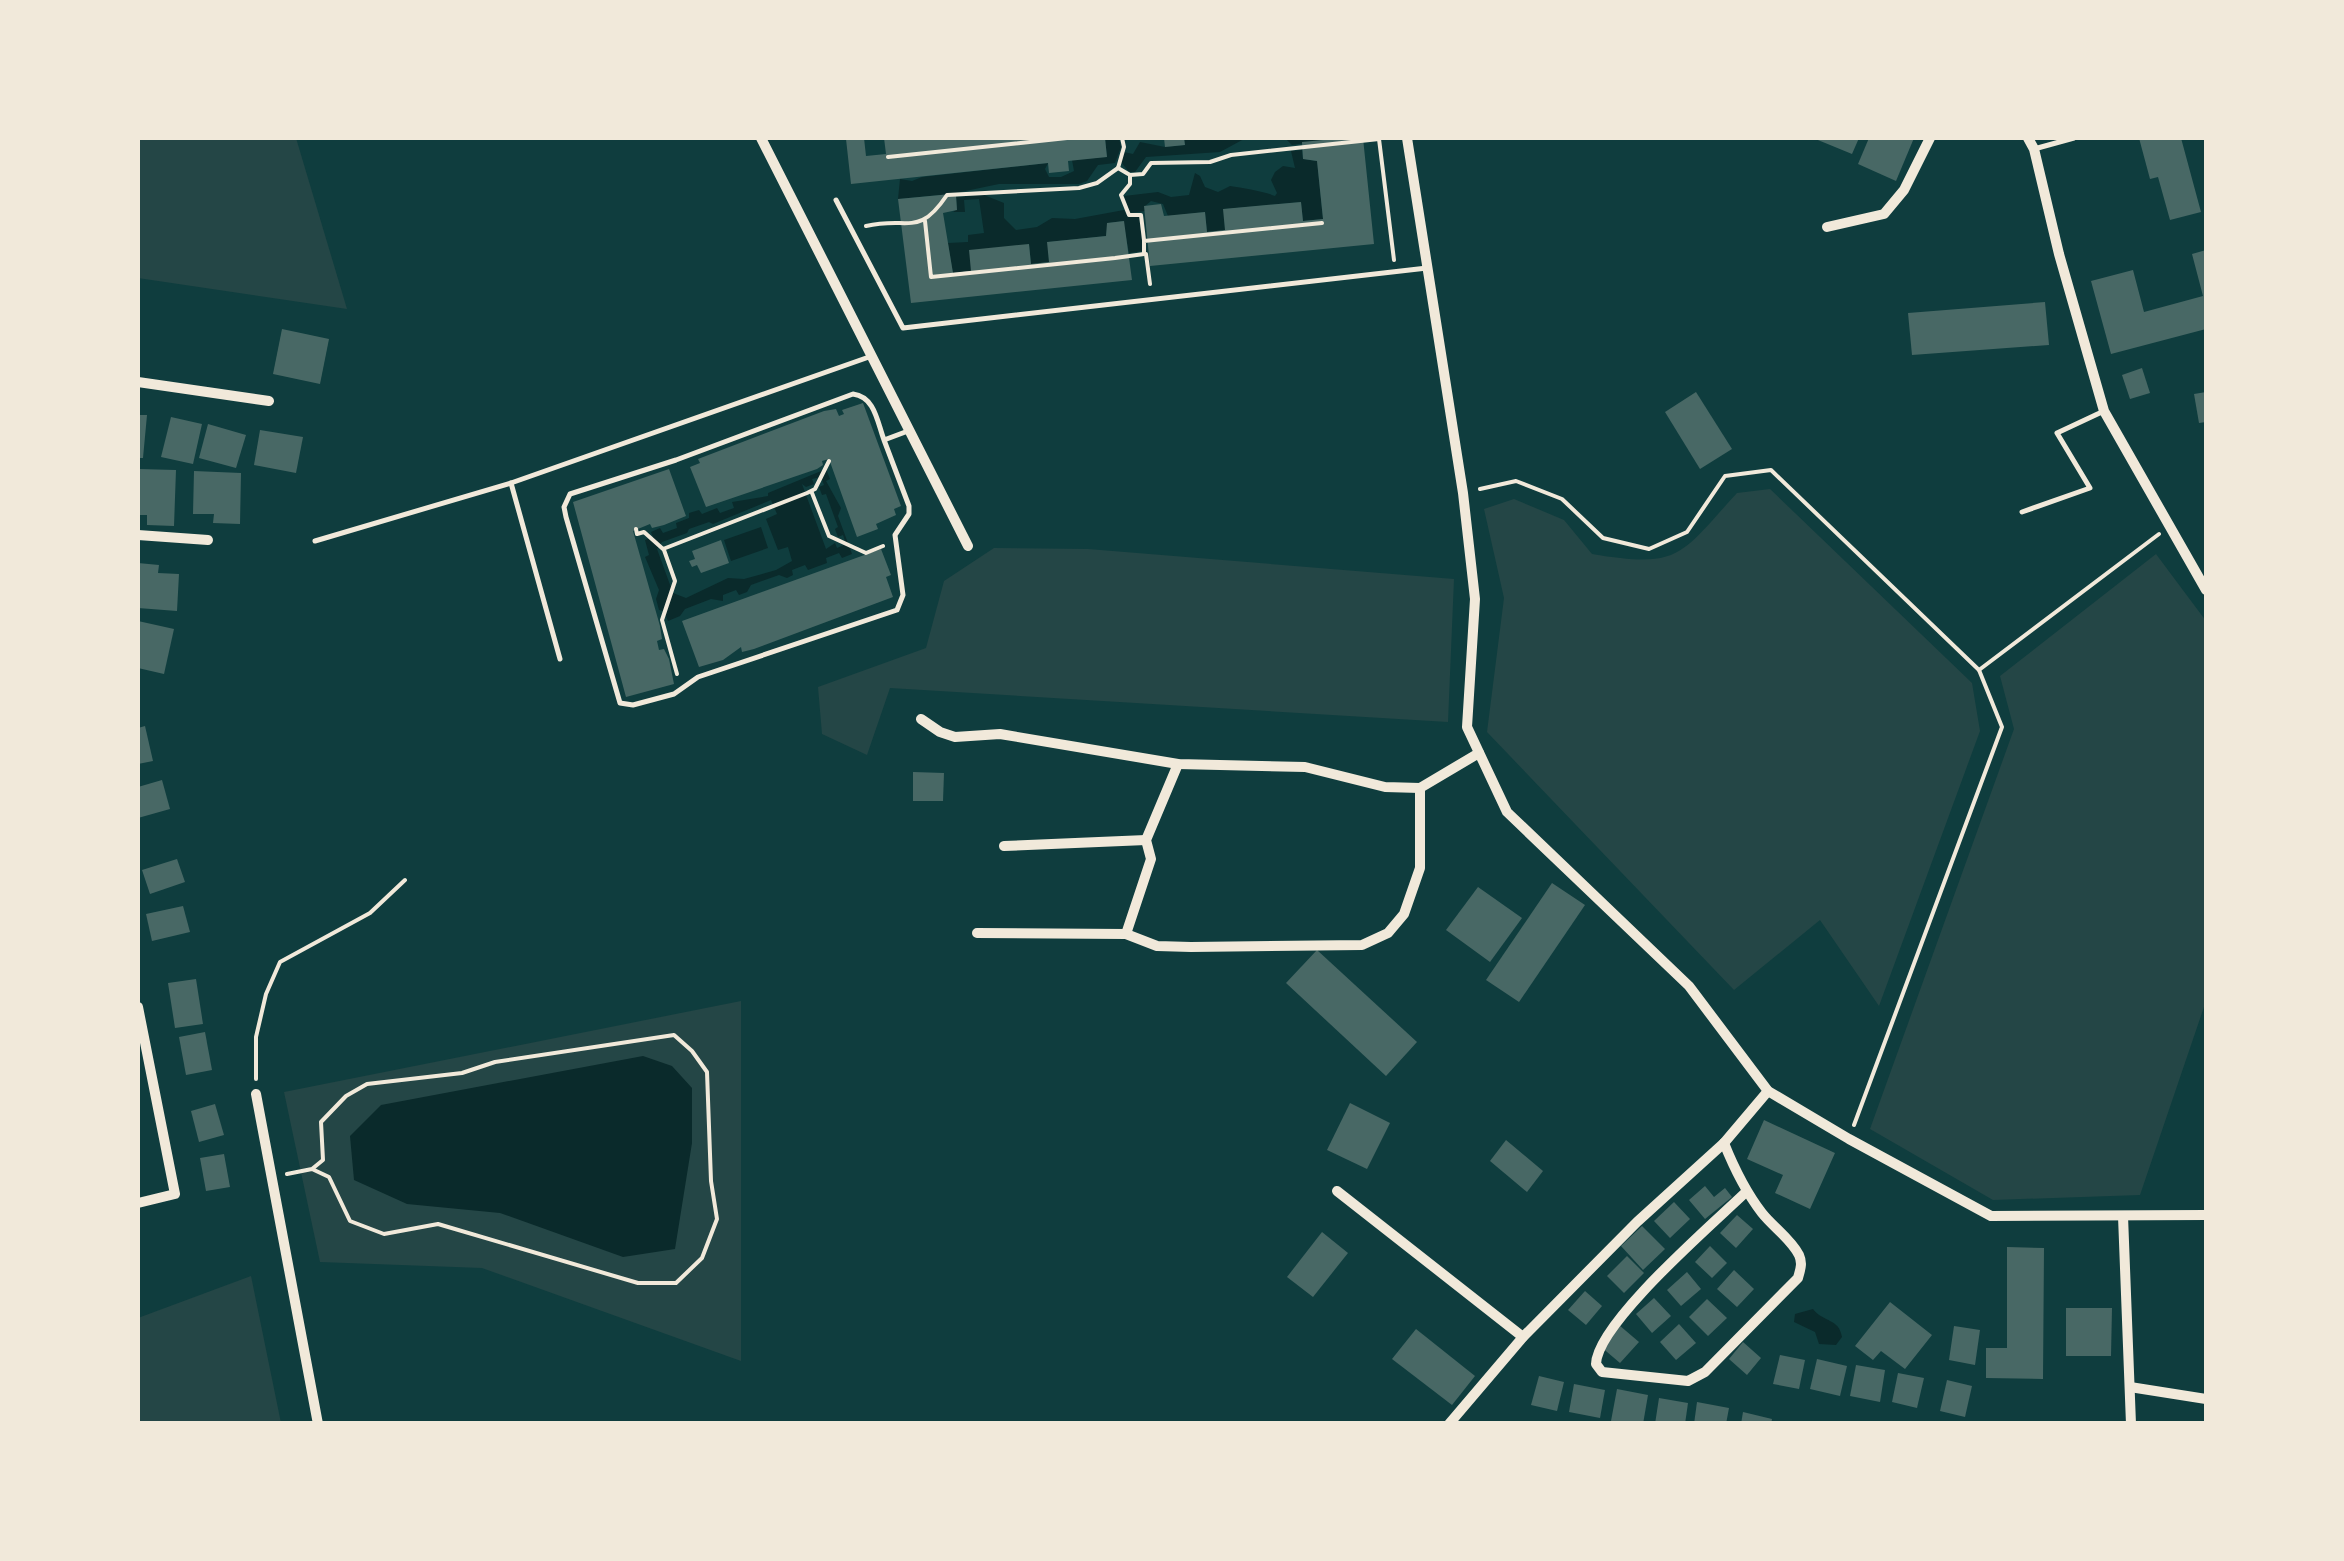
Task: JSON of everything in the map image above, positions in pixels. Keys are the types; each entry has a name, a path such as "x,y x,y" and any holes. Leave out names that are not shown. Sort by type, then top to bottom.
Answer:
{"street":[{"path":"761,138 968,546"},
{"path":"1407,138 1475,600 1466,727 1507,812 1688,986 1768,1091 1849,1138 1991,1216 2206,1215"},
{"path":"1828,227 1884,214 1904,190 1930,138"},
{"path":"2028,138 2104,411 2206,590"},
{"path":"138,382 269,400"},
{"path":"138,535 208,540"},
{"path":"921,719 940,732 955,736 1000,734 1178,764 1305,767 1385,787 1420,788 1479,753"},
{"path":"1126,934 1151,860 1146,840 1178,764"},
{"path":"977,933 1126,934 1158,946 1362,945 1388,933 1404,914 1420,868 1420,788"},
{"path":"1004,846 1146,840"},
{"path":"138,1007 143,1072 175,1194 138,1202"},
{"path":"1449,1424 1523,1338 1637,1222 1724,1143 1768,1091"},
{"path":"256,1094 318,1424"},
{"path":"1724,1143 1747,1191 1798,1252 1802,1264 1798,1278 1704,1372 1688,1381 1602,1372 1596,1364 1596,1352 1622,1314 1747,1191"},
{"path":"1338,1191 1523,1338"},
{"path":"2123,1216 2131,1424"},
{"path":"2130,1387 2206,1399"}],"lane":[{"path":"2034,149 2074,138"},
{"path":"836,200 903,328 1428,268"},
{"path":"315,541 511,483 873,356"},
{"path":"852,394 863,395 871,404 908,506 909,514 896,528 895,538 902,595 897,610 698,676 674,694 633,705 620,703 566,517 565,500 570,494 676,460 852,394"},
{"path":"2022,512 2090,488 2057,434 2104,411"},
{"path":"884,440 910,430"},
{"path":"511,483 560,659"}],"path":[{"path":"888,157 1067,138"},
{"path":"1122,138 1124,147 1118,168 1096,184 947,195 925,222 931,277 1144,254 1144,241"},
{"path":"1118,168 1130,175 1144,174 1151,162 1210,162 1231,155 1336,141 1379,140 1396,272"},
{"path":"1130,175 1130,184 1121,195 1129,214 1141,215 1151,298"},
{"path":"852,232 870,224 925,222"},
{"path":"1144,241 1322,223"},
{"path":"662,548 809,492 828,463"},
{"path":"1462,493 1516,481 1562,499 1604,538 1649,549 1687,532 1726,476 1771,470 1979,670 2002,727 1849,1138"},
{"path":"809,492 828,536 866,553 895,538"},
{"path":"1979,670 2168,526"},
{"path":"636,529 637,534 644,532 662,548 675,580 662,620 680,689"},
{"path":"256,1094 256,1036 266,994 280,962 370,913 405,880"},
{"path":"270,1178 312,1169 323,1160 321,1122 346,1096 367,1084 462,1073 495,1062 674,1034 707,1072 711,1181 717,1218 702,1258 676,1284 638,1283 438,1224 384,1234 350,1222 330,1178 312,1169"}],"shaded area":[{"path":"138,138 296,138 347,309 138,278"},
{"path":"1105,138 1119,138 1121,147 1115,163 1098,165 1087,181 1079,184 999,184 898,199 900,179 912,181 1048,163 1045,169 1049,177 1061,177 1074,171 1072,160 1107,157"},
{"path":"1184,138 1331,139 1292,145 1286,139 1244,139 1220,152 1146,157 1135,172 1129,172 1121,162 1124,152 1133,154 1140,142 1165,147 1185,145"},
{"path":"1302,150 1303,159 1317,161 1323,219 1303,221 1301,202 1224,209 1225,230 1207,232 1205,212 1168,216 1163,204 1151,201 1145,211 1130,213 1124,196 1158,192 1171,197 1189,195 1195,173 1205,187 1218,192 1230,186 1275,196 1271,180 1275,172 1283,166 1295,168 1291,151"},
{"path":"984,195 1004,203 1004,218 1016,230 1037,227 1052,218 1075,219 1124,210 1128,217 1139,217 1143,251 1129,253 1123,221 1108,223 1106,236 1048,242 1049,262 1031,264 1029,244 971,271 953,273 948,243 968,242 968,235 984,233 979,199 964,200 965,212 953,212 957,209 956,197"},
{"path":"826,469 830,479 826,481 841,508 838,516 852,554 842,558 839,553 808,570 805,565 792,570 793,575 787,578 779,575 751,585 739,595 736,590 723,595 723,601 711,599 668,621 664,611 659,610 659,590 645,557 649,555 645,540 653,537 651,532 677,528 676,523 689,518 689,513 699,510 702,514 717,508 720,513 734,508 732,502 768,493","holes":["821,477 824,485 819,487 822,495 826,494 838,537 843,535 846,544 837,548 835,543 826,549 802,484 806,487 814,484 812,479","771,500 777,514 766,519 778,550 788,547 792,561 744,579 728,578 686,598 673,593 657,549 662,542"]},
{"path":"1770,489 1972,683 1980,731 1879,1006 1820,920 1734,990 1487,732 1504,598 1484,509 1514,499 1564,520 1592,554 1644,560 1662,558 1690,544 1737,493"},
{"path":"761,527 768,548 731,561 724,540"},
{"path":"994,548 1088,549 1454,579 1448,722 890,688 867,755 822,734 818,687 926,648 944,581"},
{"path":"2156,554 2206,621 2206,1001 2140,1195 1993,1200 1870,1129 2014,729 2000,676"},
{"path":"741,1001 741,1361 482,1268 320,1262 284,1092"},
{"path":"643,1056 672,1066 692,1088 692,1143 675,1249 623,1257 500,1213 407,1204 354,1180 350,1136 381,1105"},
{"path":"251,1276 281,1423 138,1423 138,1318"},
{"path":"1813,1309 1838,1327 1842,1337 1836,1345 1819,1344 1815,1332 1794,1322 1795,1314"}],"building":[{"path":"864,138 866,156 886,154 884,138 1105,138 1107,157 1068,161 1069,171 1049,173 1048,163 851,184 846,139"},
{"path":"1164,138 1184,138 1185,145 1165,147"},
{"path":"1363,138 1374,244 1150,266 1144,206 1161,204 1164,216 1205,212 1207,232 1225,230 1223,209 1301,202 1303,221 1323,219 1317,161 1303,159 1302,142"},
{"path":"1813,138 1859,138 1852,154"},
{"path":"1869,138 1914,138 1896,181 1858,164"},
{"path":"2139,138 2181,138 2201,212 2170,220 2158,177 2150,179"},
{"path":"956,195 957,210 943,213 953,273 971,271 969,250 1029,244 1031,264 1049,262 1047,242 1106,236 1107,223 1124,221 1132,280 911,303 898,199"},
{"path":"2206,250 2206,329 2111,354 2091,281 2133,270 2144,312 2203,296 2192,254"},
{"path":"2045,302 2049,345 1912,355 1908,313"},
{"path":"282,329 329,339 320,384 273,374"},
{"path":"2142,368 2150,393 2130,399 2122,375"},
{"path":"1696,392 1732,449 1700,469 1665,412"},
{"path":"2206,392 2206,422 2199,423 2194,394"},
{"path":"863,403 901,506 894,509 896,515 876,524 878,529 857,537 829,459 817,469 706,507 690,467 700,463 698,459 824,411 836,409 839,416 844,414 842,410"},
{"path":"138,415 147,415 143,458 138,458"},
{"path":"171,417 202,424 193,464 161,457"},
{"path":"208,424 246,435 236,468 199,458"},
{"path":"260,430 303,437 296,473 254,465"},
{"path":"138,469 176,470 174,526 147,525 147,515 138,515"},
{"path":"669,469 686,516 633,531 660,626 659,650 664,649 669,659 674,684 626,697 573,502"},
{"path":"194,471 241,473 240,524 213,523 214,514 193,514"},
{"path":"721,540 729,563 701,573 697,565 692,567 692,551"},
{"path":"881,549 891,575 886,577 893,597 754,649 742,652 741,647 723,660 699,667 682,621"},
{"path":"138,563 159,565 158,573 179,574 177,611 138,608"},
{"path":"138,621 174,629 164,674 138,668"},
{"path":"145,726 153,761 138,764 138,728"},
{"path":"913,772 944,773 943,801 913,801"},
{"path":"162,780 170,809 138,818 138,787"},
{"path":"177,859 185,882 150,894 142,870"},
{"path":"1552,883 1585,905 1519,1002 1486,980"},
{"path":"1478,887 1522,918 1490,962 1446,930"},
{"path":"183,906 190,932 152,941 146,914"},
{"path":"1317,950 1417,1042 1386,1076 1286,983"},
{"path":"196,979 203,1024 175,1028 168,983"},
{"path":"205,1032 212,1070 186,1075 179,1037"},
{"path":"1350,1103 1390,1123 1367,1169 1327,1150"},
{"path":"215,1104 224,1135 199,1142 191,1111"},
{"path":"1764,1120 1835,1153 1810,1209 1775,1193 1783,1175 1747,1159"},
{"path":"1506,1140 1543,1171 1527,1192 1490,1161"},
{"path":"224,1154 230,1187 206,1191 200,1158"},
{"path":"1705,1186 1714,1197 1725,1188 1732,1197 1705,1219 1689,1200"},
{"path":"1674,1202 1690,1219 1670,1238 1654,1221"},
{"path":"1737,1215 1753,1229 1736,1248 1720,1233"},
{"path":"1642,1226 1665,1249 1643,1270 1621,1246"},
{"path":"1322,1232 1348,1253 1313,1297 1287,1277"},
{"path":"1710,1246 1727,1263 1712,1278 1695,1262"},
{"path":"2007,1247 2044,1248 2043,1379 1986,1378 1986,1348 2007,1348"},
{"path":"1627,1256 1644,1273 1624,1293 1607,1276"},
{"path":"1734,1270 1754,1289 1737,1307 1717,1289"},
{"path":"1687,1272 1701,1289 1681,1306 1667,1290"},
{"path":"1585,1291 1602,1306 1586,1325 1568,1310"},
{"path":"1654,1298 1671,1316 1652,1333 1636,1314"},
{"path":"1707,1299 1727,1318 1708,1336 1689,1317"},
{"path":"1890,1302 1932,1335 1905,1369 1881,1351 1873,1360 1855,1346"},
{"path":"2066,1308 2112,1308 2111,1356 2066,1356"},
{"path":"1679,1324 1696,1343 1676,1360 1660,1342"},
{"path":"1619,1325 1639,1342 1620,1363 1600,1346"},
{"path":"1954,1326 1980,1330 1975,1365 1949,1360"},
{"path":"1416,1329 1475,1376 1452,1405 1392,1359"},
{"path":"1743,1342 1761,1358 1747,1375 1729,1359"},
{"path":"1780,1355 1805,1360 1799,1389 1773,1384"},
{"path":"1817,1359 1847,1366 1840,1396 1810,1389"},
{"path":"1856,1365 1885,1370 1880,1402 1850,1396"},
{"path":"1898,1373 1924,1378 1917,1408 1892,1402"},
{"path":"1539,1376 1564,1382 1557,1411 1531,1405"},
{"path":"1947,1380 1972,1386 1965,1417 1940,1411"},
{"path":"1574,1384 1605,1390 1600,1418 1569,1412"},
{"path":"1617,1389 1648,1395 1643,1424 1611,1421"},
{"path":"1659,1398 1688,1403 1685,1424 1655,1424"},
{"path":"1697,1402 1729,1408 1726,1424 1694,1424"},
{"path":"1743,1412 1772,1419 1771,1424 1741,1424"}]}
